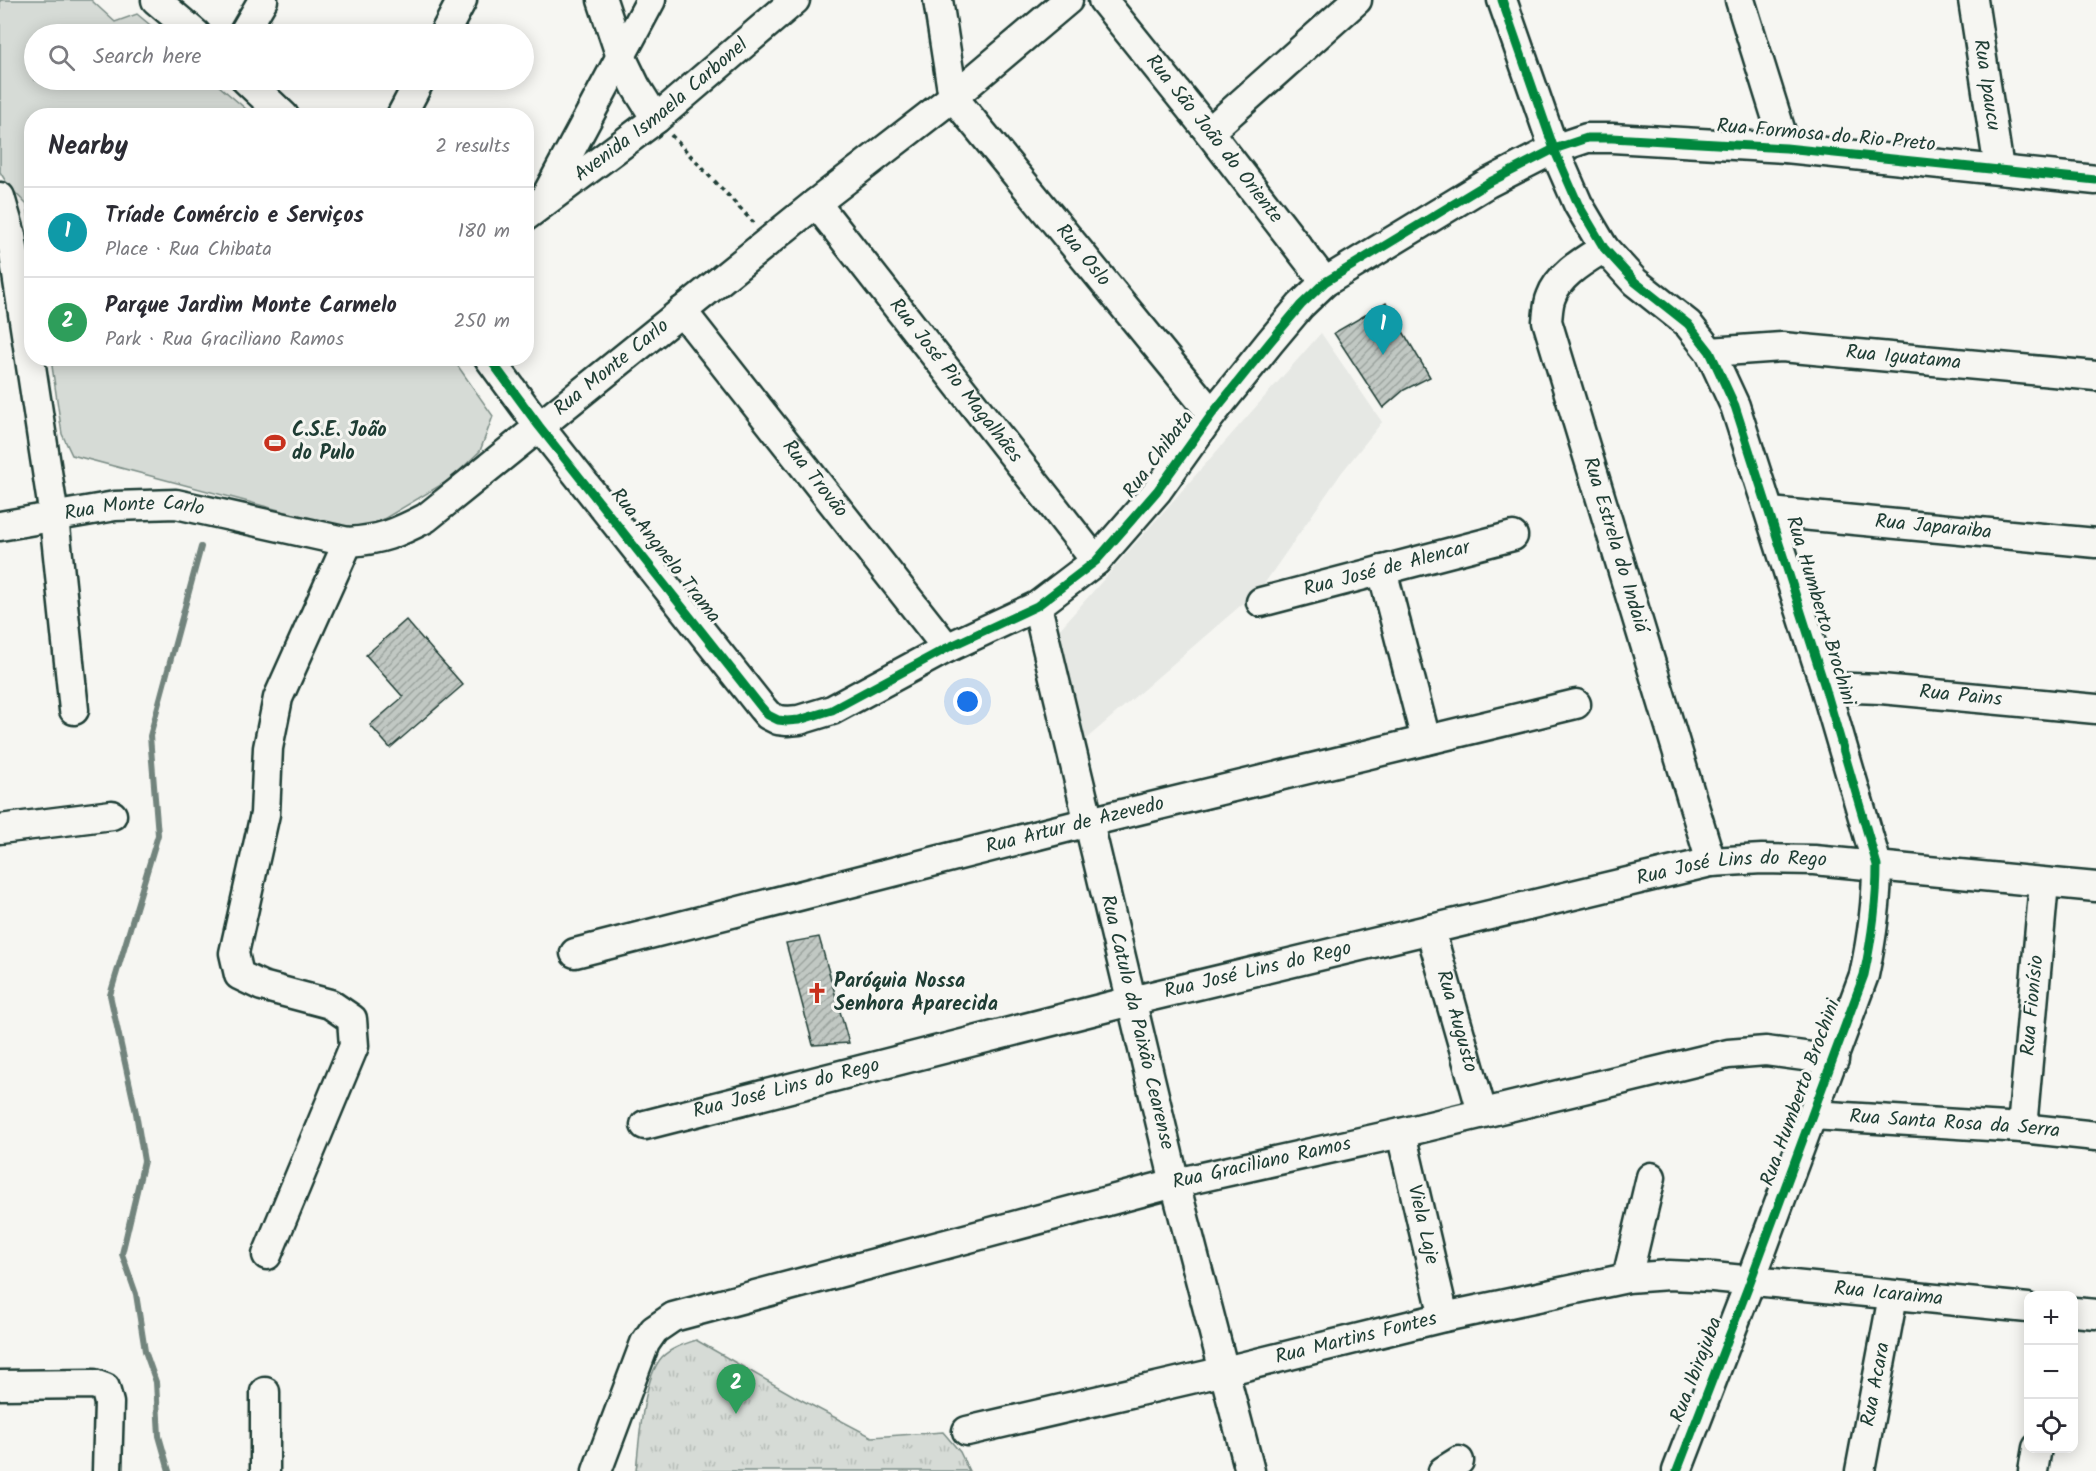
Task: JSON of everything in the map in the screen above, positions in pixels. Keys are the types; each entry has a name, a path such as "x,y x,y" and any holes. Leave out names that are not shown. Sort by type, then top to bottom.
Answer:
{"street":[{"path":"156,0 184,24"},
{"path":"249,24 263,0"},
{"path":"449,24 462,0"},
{"path":"602,0 621,54 636,87 656,119"},
{"path":"534,209 651,0"},
{"name":"Avenida Ismaela Carbonel","path":"534,209 656,119 795,0"},
{"path":"939,0 953,98"},
{"name":"Rua Monte Carlo","path":"0,526 115,506 176,504 348,542 368,541 392,535 426,518 816,203 953,98 1068,0"},
{"name":"Rua São João do Oriente","path":"1103,0 1209,132 1324,282"},
{"path":"1209,132 1357,0"},
{"name":"Rua Humberto Brochini","path":"1502,0 1554,149 1578,204 1604,248 1635,282 1688,324 1710,352 1736,406 1825,687 1877,865 1877,896 1873,932 1864,975 1750,1282"},
{"path":"1740,0 1786,148"},
{"name":"Rua Ipaucu","path":"1973,0 1999,170"},
{"path":"257,90 276,108"},
{"path":"405,108 415,90"},
{"name":"Rua Oslo","path":"953,98 1212,414"},
{"name":"Rua Formosa do Rio Preto","path":"1554,149 1587,138 1786,148 2096,180"},
{"name":"Rua Chibata","path":"762,708 768,715 787,721 799,720 832,710 947,648 1037,606 1096,561 1157,491 1212,414 1295,313 1324,282 1488,183 1554,149"},
{"path":"0,197 11,235 24,320"},
{"name":"Rua José Pio Magalhães","path":"816,203 1096,561"},
{"name":"Rua Estrela do Indaiá","path":"1604,248 1582,262 1560,281 1551,297 1547,321 1711,862"},
{"name":"Rua Trovão","path":"682,311 947,648"},
{"name":"Rua Iguatama","path":"1710,352 1782,347 2096,376"},
{"path":"31,366 54,517 74,710"},
{"name":"Rua Angnelo Trama","path":"495,366 539,426 762,708"},
{"name":"Rua Japaraiba","path":"1770,512 2096,543"},
{"name":"Rua José de Alencar","path":"1261,602 1513,536"},
{"path":"267,1255 354,1046 352,1019 330,1004 262,986 239,975 234,953 265,814 268,748 278,698 348,542"},
{"path":"1382,570 1426,740"},
{"name":"Rua Catulo da Paixão Cearense","path":"1037,606 1175,1183 1250,1471"},
{"name":"Rua Pains","path":"1825,687 1881,689 2096,709"},
{"name":"Rua Artur de Azevedo","path":"575,953 1089,822 1575,704"},
{"path":"0,829 112,814"},
{"name":"Rua José Lins do Rego","path":"645,1125 1131,1001 1711,862 1762,859 1814,860 2096,887"},
{"name":"Rua Fionísio","path":"2022,1128 2044,883"},
{"name":"Rua Augusto","path":"1430,929 1482,1112"},
{"name":"Rua Graciliano Ramos","path":"597,1471 645,1343 654,1330 673,1317 1175,1183 1401,1133 1728,1054 1766,1052 1834,1060"},
{"name":"Rua Santa Rosa da Serra","path":"1813,1115 2022,1128 2096,1136"},
{"name":"Viela Laje","path":"1401,1133 1444,1317"},
{"path":"1627,1278 1651,1177"},
{"name":"Rua Martins Fontes","path":"967,1431 1444,1317 1627,1278 1669,1275 1750,1282"},
{"name":"Rua Icaraima","path":"1750,1282 2024,1308"},
{"name":"Rua Ibirajuba","path":"1677,1471 1750,1282"},
{"name":"Rua Acara","path":"1860,1471 1893,1296"},
{"path":"2078,1312 2096,1314"},
{"path":"0,1385 94,1384 105,1388 109,1403 107,1471"},
{"path":"265,1392 265,1471"},
{"path":"2033,1471 2036,1453"}],"path":[{"path":"656,119 770,240"}],"shaded area":[{"path":"1321,333 1382,422 1342,472 1262,587 1086,739 1059,630"}],"green space":[{"path":"0,0 91,0 115,22 137,14 149,24 24,24 24,90 224,90 245,108 24,108 24,202 8,185 0,172"},
{"name":"C.S.E. João do Pulo","path":"52,366 458,366 493,416 480,451 451,479 372,526 354,530 72,455 62,434"},
{"path":"696,1340 872,1437 943,1432 960,1452 969,1471 636,1471 643,1411 650,1380 662,1357"}],"building":[{"path":"1386,303 1430,377 1404,390 1383,408 1334,333"},
{"path":"406,620 463,685 390,748 370,725 403,697 366,655"},
{"name":"Paróquia Nossa Senhora Aparecida","path":"819,937 849,1043 813,1045 786,943"}],"waterway":[{"path":"169,1471 159,1436 156,1382 145,1351 136,1294 122,1254 144,1161 110,995 158,835 150,736 201,547"}],"cycle path":[{"path":"1502,0 1554,149 1578,204 1604,248 1635,282 1688,324 1710,352 1735,406 1825,687 1877,865 1873,920 1864,975 1677,1471"},
{"path":"495,366 539,426 768,715 778,720 799,720 832,710 947,648 1037,606 1096,561 1157,491 1212,414 1270,342 1301,305 1325,282 1488,183 1554,149 1587,138 1612,138 1786,148 2096,180"}],"place":[{"name":"Tríade Comércio e Serviços","path":"1383,355"},
{"name":"C.S.E. João do Pulo","path":"275,443"},
{"name":"Paróquia Nossa Senhora Aparecida","path":"817,993"},
{"name":"Parque Jardim Monte Carmelo","path":"736,1414"}]}
